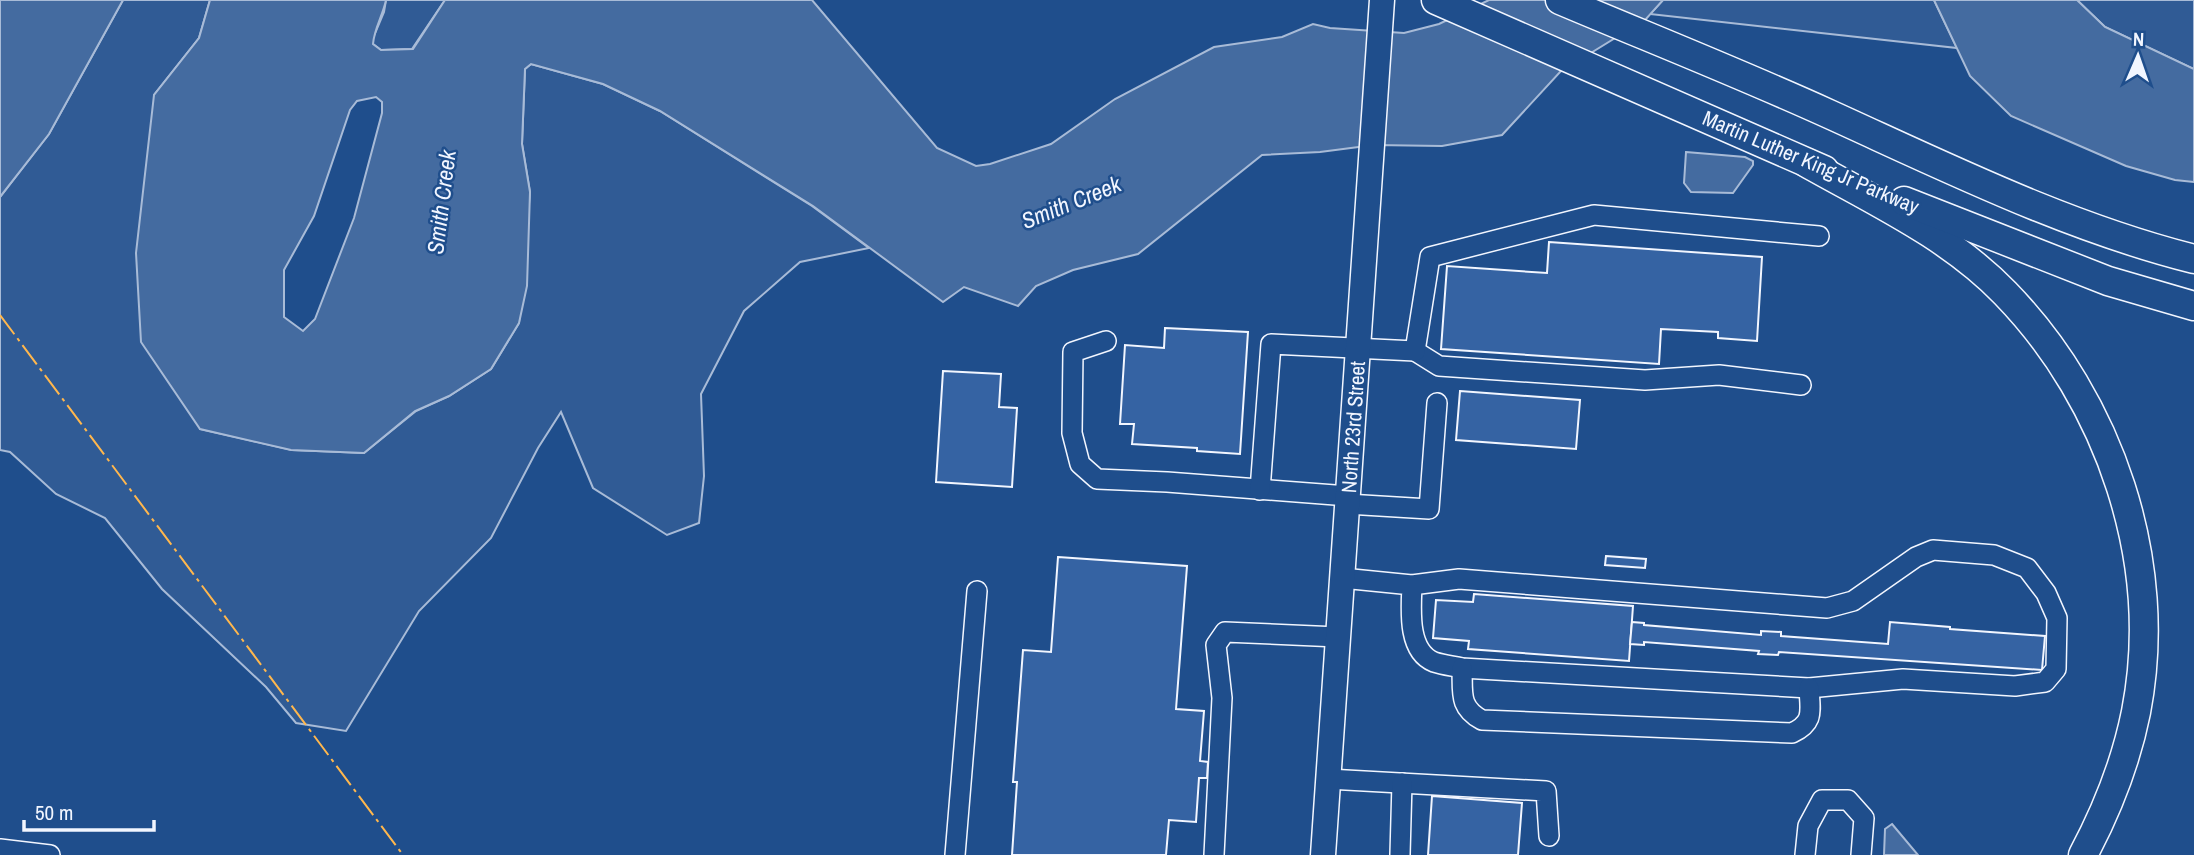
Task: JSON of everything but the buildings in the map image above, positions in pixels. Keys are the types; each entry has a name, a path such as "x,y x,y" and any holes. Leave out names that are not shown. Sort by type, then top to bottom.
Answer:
{"highway":[{"name":"Martin Luther King Jr Parkway","path":"1436,0 1807,163 2108,281 2194,306"},
{"path":"1560,0 1826,112 1959,174 2078,223 2194,259"},
{"path":"1807,163 1928,231 1966,259 2004,293 2034,326 2066,372 2095,420 2117,472 2131,527 2140,580 2142,659 2136,712 2120,772 2101,822 2083,855"}],"main road":[{"name":"North 23rd Street","path":"1323,855 1382,4"}],"street":[{"path":"1415,351 1430,257 1594,215 1819,236"},
{"path":"1106,341 1073,352 1072,433 1080,464 1097,480 1167,482 1260,490 1429,509 1437,403"},
{"path":"1260,490 1271,344 1415,351 1439,366 1645,380 1719,375 1801,385"},
{"path":"1342,578 1412,585 1459,579 1826,608 1853,601 1916,557 1933,550 1994,555 2027,568 2046,593 2057,618 2056,669 2045,682 2015,686 1903,679 1808,688 1462,668 1432,662 1415,643 1411,613 1412,585"},
{"path":"955,855 977,591"},
{"path":"1214,855 1222,698 1216,645 1226,632 1338,637"},
{"path":"1462,668 1463,701 1469,713 1482,720 1792,733 1805,727 1810,717 1808,688"},
{"path":"1328,779 1546,791 1549,836"},
{"path":"1400,853 1402,783"},
{"path":"1805,855 1808,826 1822,800 1848,800 1864,818 1861,855"},
{"path":"0,849 50,855"}],"shaded area":[{"path":"123,0 210,0 199,38 154,95 200,429 292,450 364,453 416,411 449,396 491,369 519,323 530,192 522,144 525,69 531,64 603,84 660,111 812,206 869,248 800,262 744,311 701,394 704,476 699,523 667,535 593,488 561,412 538,448 491,538 419,611 346,731 296,723 266,687 162,589 105,518 56,494 10,452 0,450 0,197 49,134"},
{"path":"386,0 445,0 412,49 381,50 373,44 373,38"},
{"path":"1663,0 1934,0 1957,48 1650,14"},
{"path":"2077,0 2194,0 2194,69 2105,27"}],"water":[{"path":"0,0 123,0 49,134 0,197"},
{"name":"Smith Creek","path":"210,0 386,0 373,44 381,50 413,49 445,0 812,0 937,148 976,166 1051,144 1115,99 1214,47 1282,37 1313,24 1330,28 1404,33 1439,24 1489,0 1663,0 1646,19 1560,72 1502,135 1442,146 1374,145 1320,152 1262,155 1138,254 1073,270 1036,286 1018,306 964,287 943,302 813,206 660,111 603,84 531,64 525,69 522,144 530,192 527,286 519,323 491,369 449,396 415,411 364,453 291,450 200,429 141,342 136,253 154,95 199,38","holes":["376,97 382,102 382,113 354,218 315,319 303,331 284,317 284,270 314,216 350,110 357,101"]},
{"path":"1934,0 2077,0 2105,27 2194,69 2194,182 2175,180 2126,166 2011,116 1970,76"},
{"path":"1686,152 1745,157 1753,161 1753,165 1733,193 1691,192 1684,183"},
{"path":"1892,824 1918,855 1884,855 1885,829"}],"power":[{"path":"0,315 403,855"}]}
